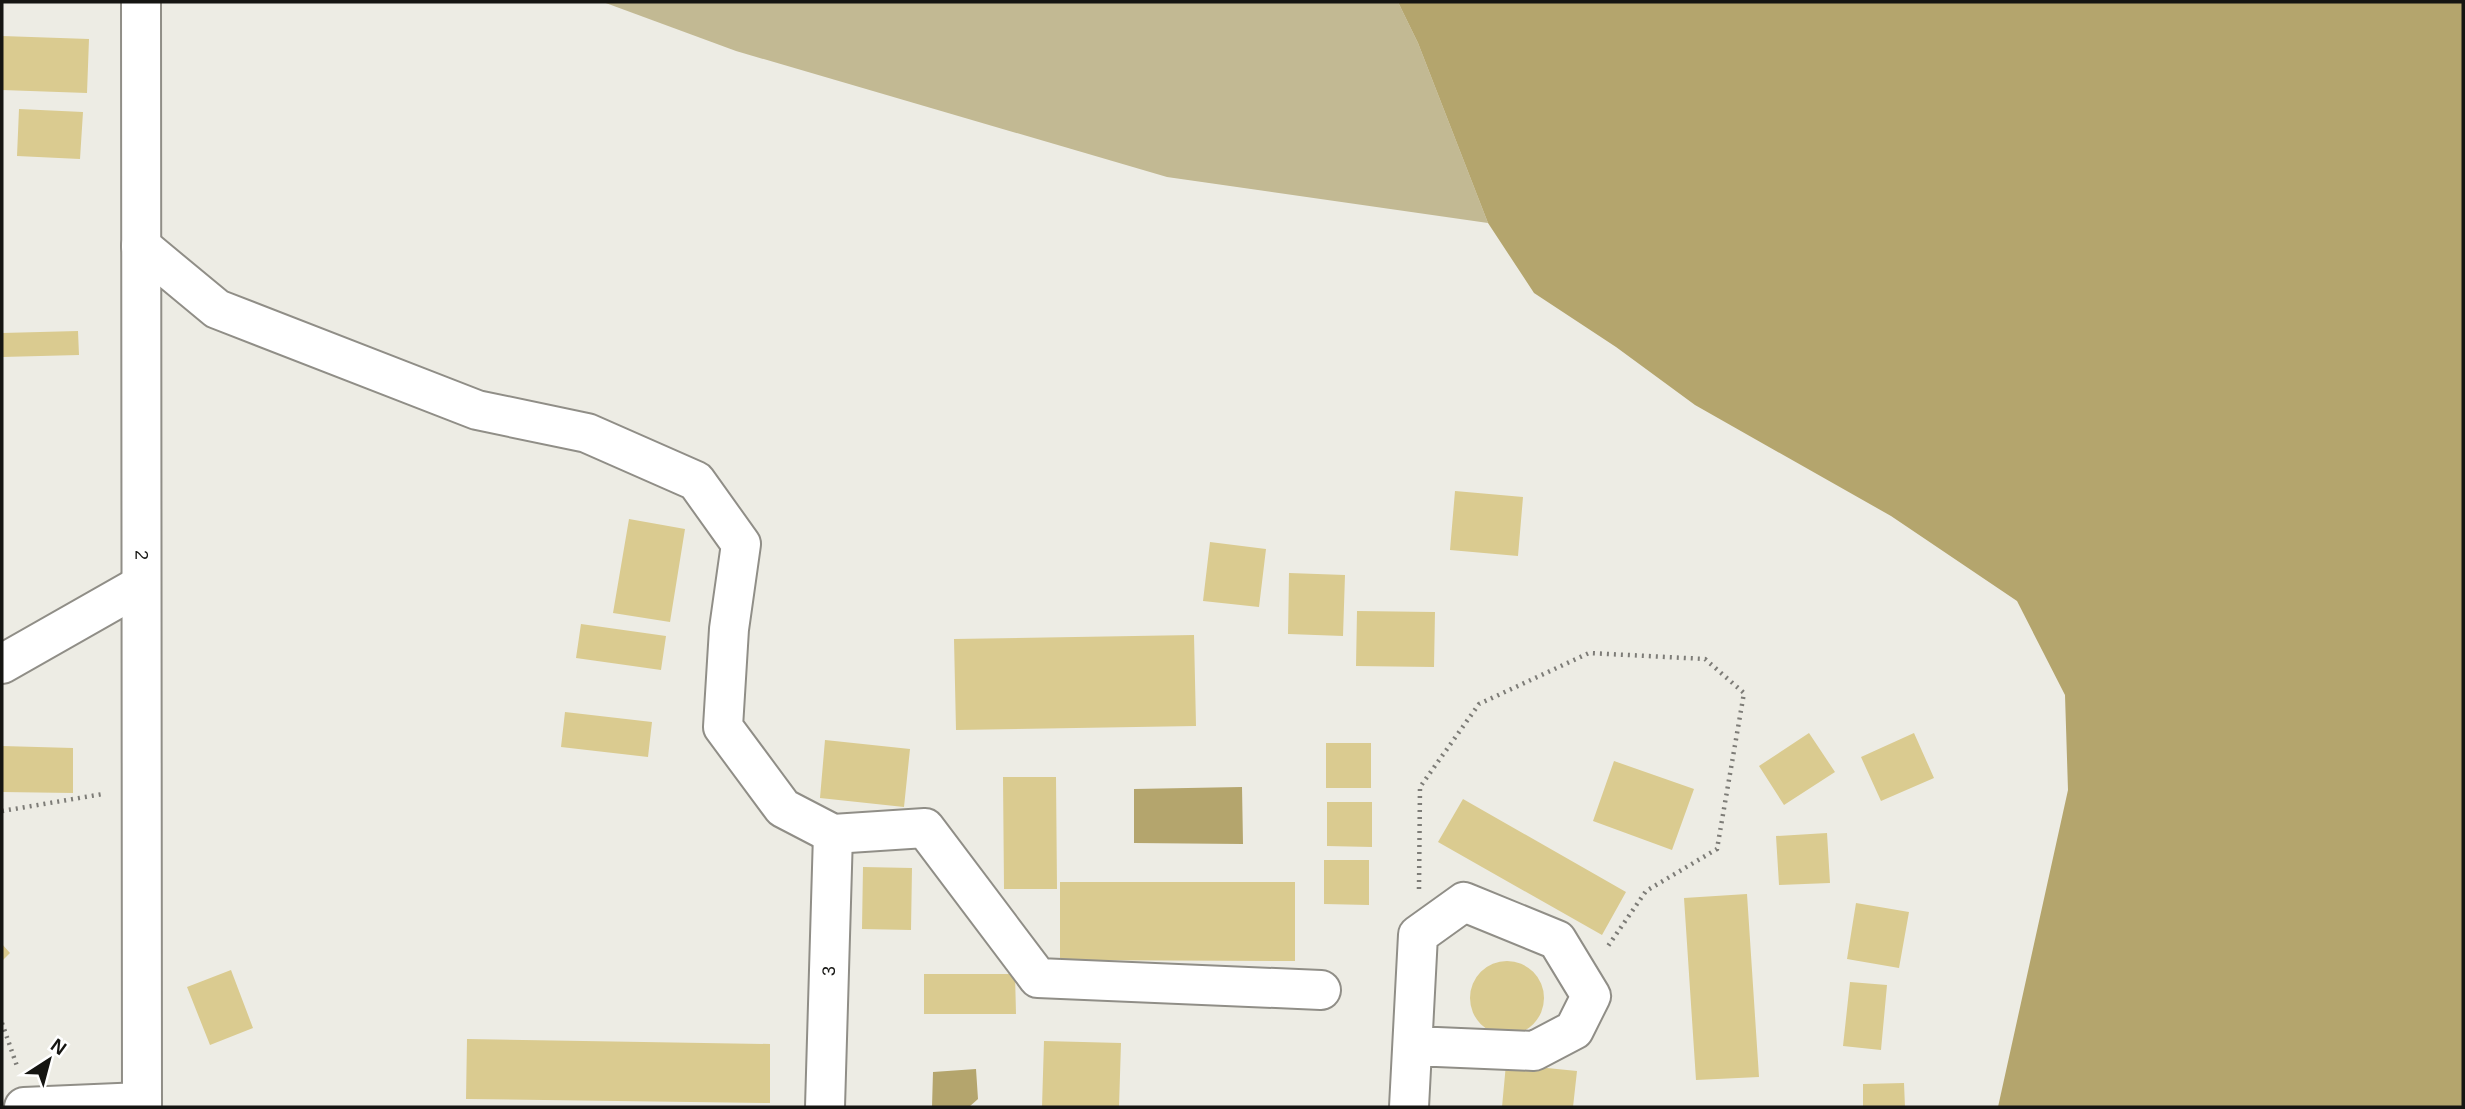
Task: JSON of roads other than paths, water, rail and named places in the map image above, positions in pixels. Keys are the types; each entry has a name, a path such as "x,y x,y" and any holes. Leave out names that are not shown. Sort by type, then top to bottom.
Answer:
{"street":[{"name":"2","path":"141,2 142,1104"},
{"path":"141,246 217,309 477,410 587,433 696,481 741,544 729,629 723,727 783,808 832,834 925,828 1038,978 1321,990"},
{"path":"2,664 141,585"},
{"name":"3","path":"825,1107 832,834"},
{"path":"1409,1107 1418,935 1464,902 1557,940 1591,996 1574,1030 1534,1051 1413,1046"},
{"path":"24,1107 142,1104"}]}
